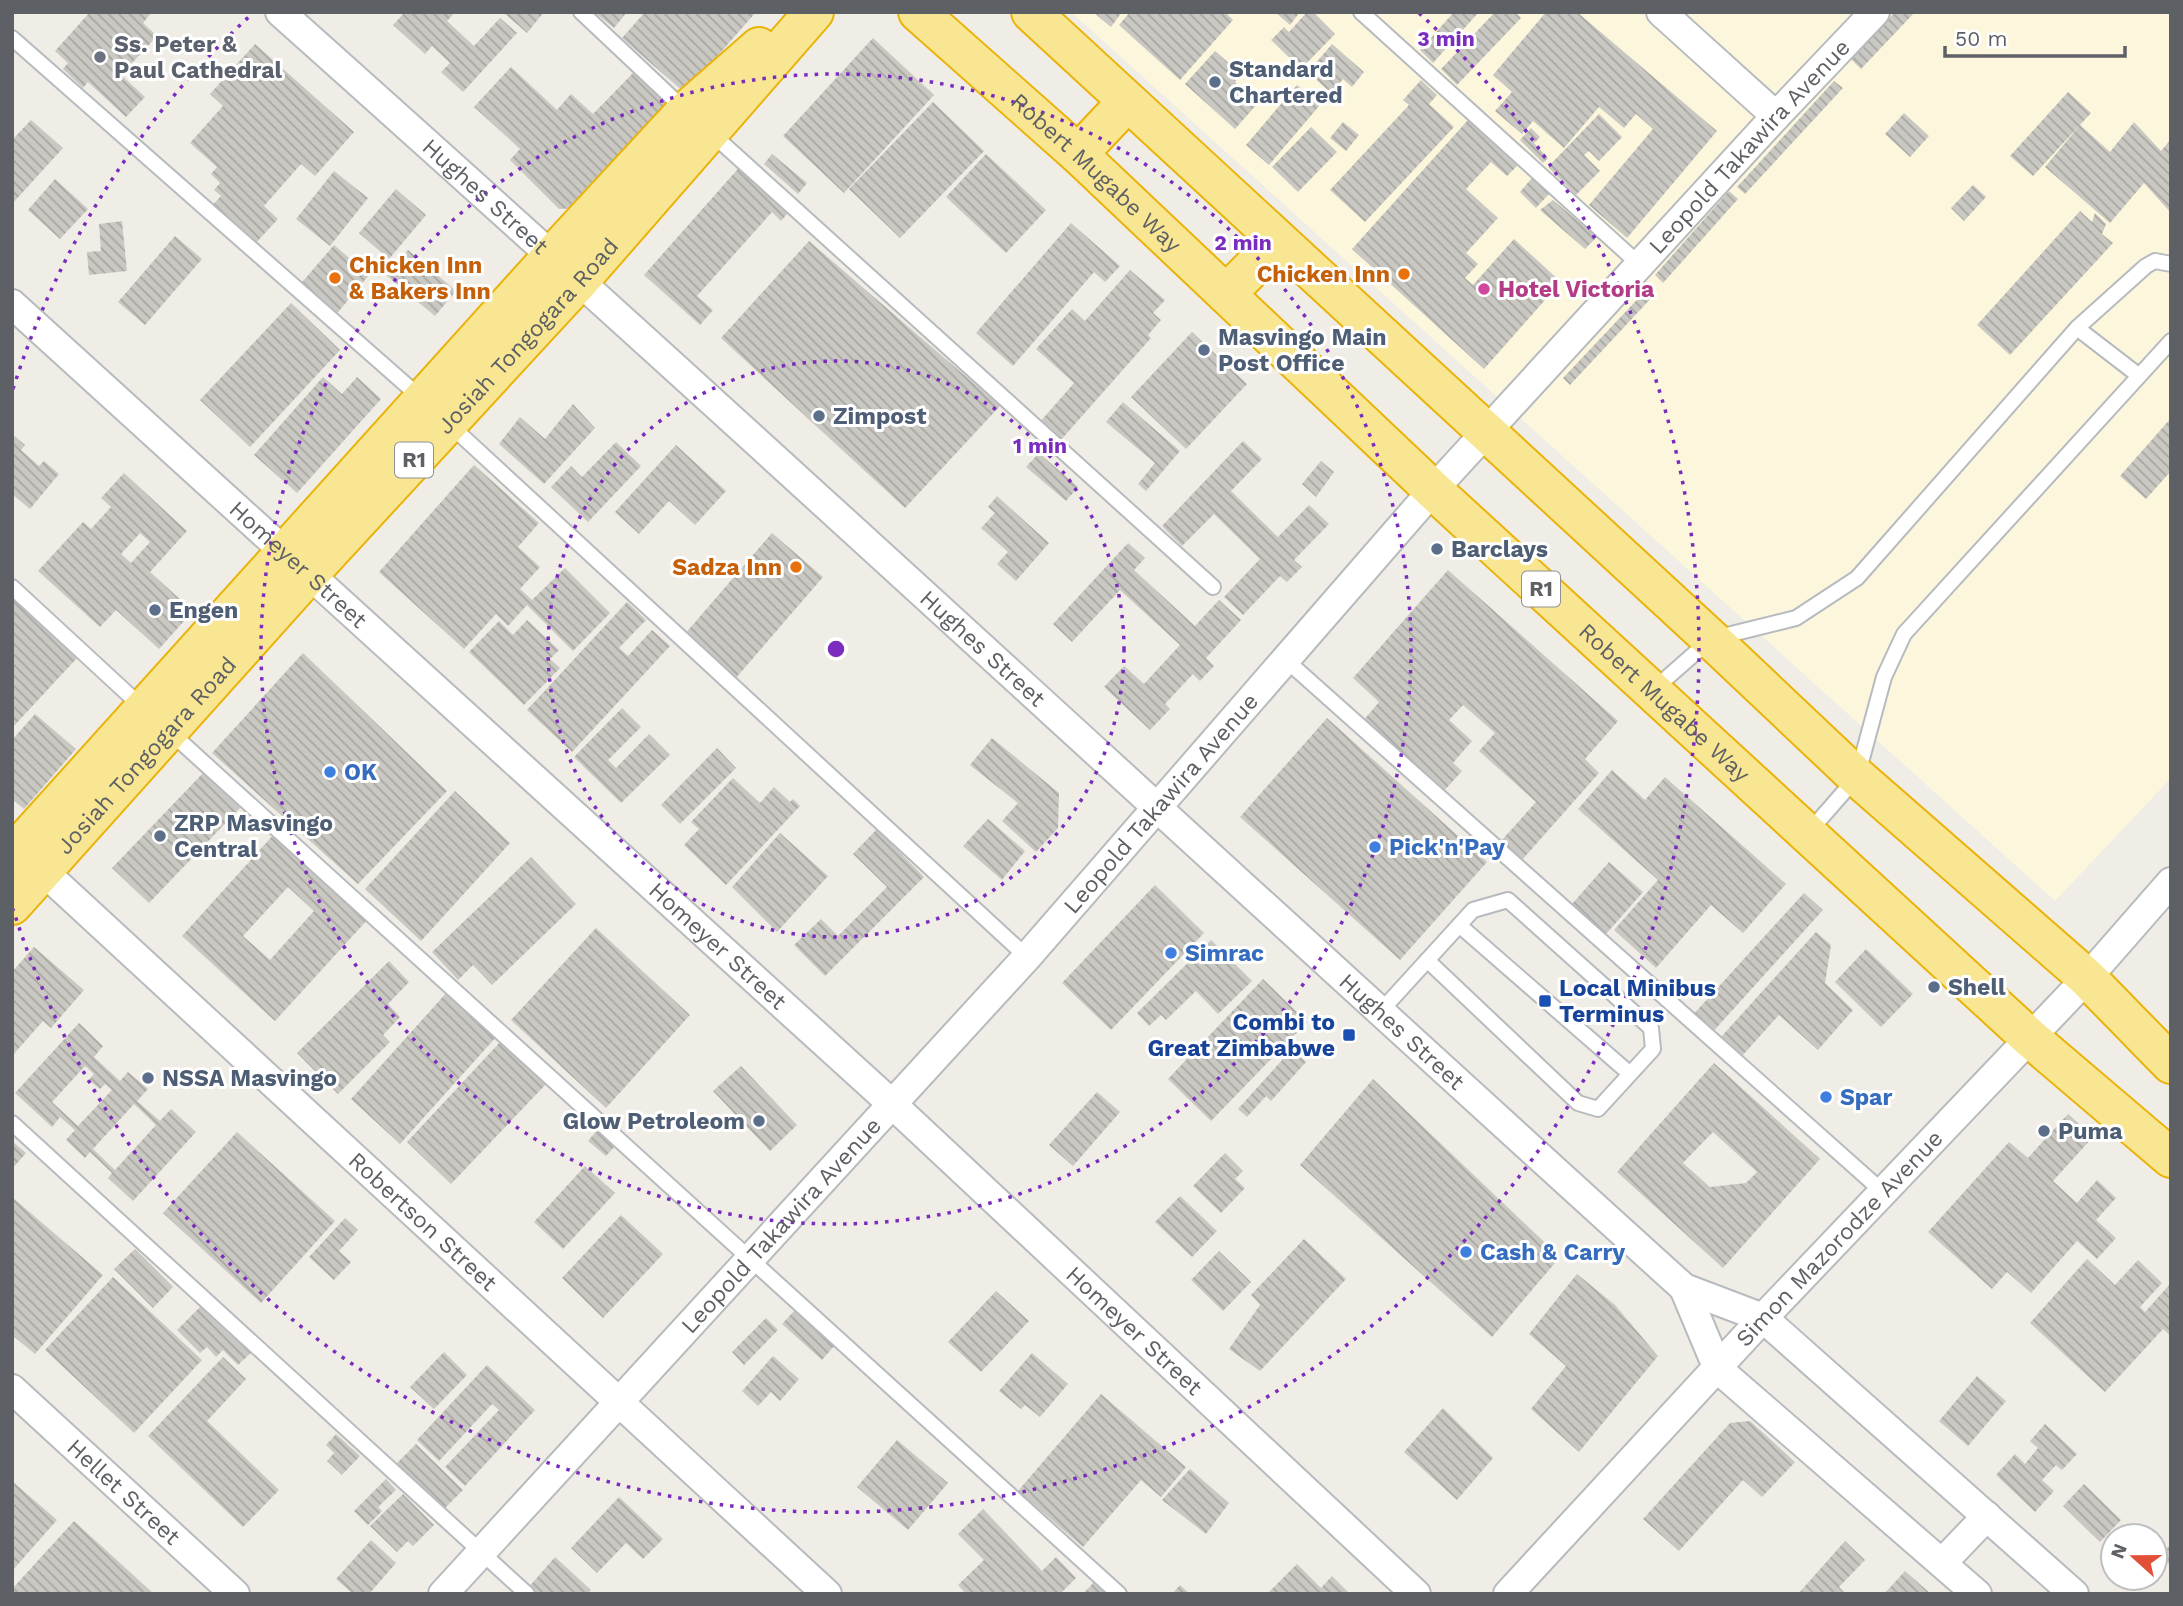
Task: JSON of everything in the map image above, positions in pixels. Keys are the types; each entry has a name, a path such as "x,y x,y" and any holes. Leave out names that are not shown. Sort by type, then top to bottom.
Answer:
{"highway":[{"name":"Josiah Tongogara Road","path":"12,905 25,858 157,720 799,12"},
{"name":"Josiah Tongogara Road","path":"699,122 814,12"},
{"name":"Robert Mugabe Way","path":"918,12 1078,154 1433,490 2030,1038 2171,1158"},
{"path":"1031,12 1278,242 1488,432 1857,777 2087,978 2171,1064"},
{"path":"1078,154 1127,102"},
{"path":"1226,294 1278,242"},
{"name":"Josiah Tongogara Road","path":"296,564 431,408 566,268"}],"street":[{"name":"Hughes Street","path":"280,12 566,268 1156,810 1684,1288"},
{"path":"1661,12 1776,116"},
{"name":"Leopold Takawira Avenue","path":"443,1594 616,1402 1027,957 1433,490 1875,12"},
{"name":"Homeyer Street","path":"12,304 892,1104 1416,1594"},
{"name":"Robertson Street","path":"25,858 827,1594"},
{"name":"Simon Mazorodze Avenue","path":"1508,1594 1763,1318 2087,978 2171,882"},
{"path":"1684,1288 1763,1318 2074,1594"},
{"path":"1684,1288 1718,1369 1977,1594"},
{"name":"Hellet Street","path":"12,1389 235,1594"},
{"path":"1942,1563 1987,1516"}],"lane":[{"path":"581,12 1213,587"},
{"path":"1361,12 1640,265"},
{"path":"12,38 431,408 1027,957"},
{"path":"1652,691 1711,639 1796,618 1857,578 2077,328 2146,266 2155,261 2171,264"},
{"path":"2077,328 2138,375"},
{"path":"1808,834 1857,777 1884,677 1904,634 2171,341"},
{"path":"12,587 1119,1594"},
{"path":"1286,660 1883,1192"},
{"path":"1380,1012 1427,960 1473,910 1508,900 1651,1028 1653,1049 1598,1109 1578,1103 1427,960"},
{"path":"1459,925 1629,1073"},
{"path":"12,1123 527,1594"}],"shaded area":[{"path":"1071,12 2171,12 2171,778 2055,901"}],"building":[{"name":"Ss. Peter & Paul Cathedral","path":"90,12 152,12 143,23 157,36 121,75 145,97 126,117 88,82 83,88 63,69 68,63 55,51"},
{"path":"405,12 455,12 447,21 474,46 500,18 517,33 463,92 441,72 450,63 432,46 425,54 393,25"},
{"path":"503,12 544,12 527,33"},
{"path":"594,12 627,12 614,28"},
{"path":"645,12 756,12 685,93 622,38"},
{"path":"1093,12 1122,12 1111,27"},
{"path":"1130,12 1225,12 1233,20 1180,80 1119,25"},
{"path":"1275,12 1300,12 1290,25"},
{"path":"1307,12 1313,12 1335,34 1301,69 1271,40 1284,27 1289,32"},
{"path":"1454,12 1479,12 1433,63 1420,50"},
{"path":"1495,12 1515,12 1521,18 1457,85 1441,69"},
{"path":"1546,12 1577,12 1717,131 1627,238 1589,205 1653,129 1636,114 1624,128 1599,107 1564,148 1533,121 1522,134 1495,111 1512,92 1493,75"},
{"path":"1895,12 1915,12 1861,69 1851,59"},
{"path":"873,38 934,95 844,193 783,136"},
{"path":"255,44 354,132 315,176 301,164 264,206 278,219 254,245 211,207 221,196 214,190 220,183 211,174 217,167 190,143 223,106 210,94"},
{"path":"1332,44 1364,72 1352,87 1343,79 1331,93 1308,72"},
{"path":"1215,51 1239,72 1235,82 1258,103 1235,129 1185,84"},
{"path":"511,67 557,110 571,94 593,114 635,71 673,108 579,208 559,209 510,160 520,149 474,107"},
{"path":"1421,80 1437,95 1429,104 1454,127 1365,222 1330,190 1409,105 1403,100"},
{"path":"1834,81 1843,88 1745,194 1737,187"},
{"path":"1297,85 1320,105 1269,165 1246,145"},
{"path":"2068,92 2091,113 2033,176 2010,156"},
{"path":"933,102 984,151 900,238 849,189"},
{"path":"1904,113 1929,136 1910,157 1885,134"},
{"path":"1599,114 1622,137 1599,161 1589,151 1584,155 1600,171 1576,195 1548,167"},
{"path":"31,120 63,148 12,204 12,140"},
{"path":"1468,120 1518,165 1507,176 1491,162 1466,189 1498,218 1466,253 1478,264 1465,278 1473,285 1514,239 1561,282 1484,369 1352,249"},
{"path":"1343,122 1359,135 1346,151 1330,138"},
{"path":"2134,122 2161,151 2171,139 2171,213 2144,183 2110,223 2045,167 2080,125 2110,152"},
{"path":"1311,127 1337,152 1298,192 1272,167"},
{"path":"1531,128 1540,137 1534,143 1548,158 1543,163 1520,140"},
{"path":"772,154 807,183 798,194 764,164"},
{"path":"986,154 1046,210 1006,253 946,197"},
{"path":"744,162 794,206 781,221 772,212 697,296 713,310 700,325 644,275"},
{"path":"334,171 368,198 330,246 296,219"},
{"path":"1532,178 1549,194 1536,208 1520,192"},
{"path":"55,179 88,209 60,239 28,210"},
{"path":"1973,185 1986,197 1964,221 1951,208"},
{"path":"396,189 426,215 389,259 359,233"},
{"path":"1729,191 1738,199 1663,283 1655,275"},
{"path":"1553,200 1597,237 1585,249 1540,210"},
{"path":"2080,211 2092,222 2095,213 2106,224 2102,234 2113,243 2010,355 1977,325"},
{"path":"122,221 127,271 89,275 87,252 101,251 99,224"},
{"path":"1071,223 1120,266 1105,282 1094,272 1013,366 976,333"},
{"path":"175,236 202,259 145,325 118,302"},
{"path":"809,241 1000,406 905,508 721,338"},
{"path":"334,245 369,275 334,317 298,287"},
{"path":"408,250 456,291 435,316 386,275"},
{"path":"1130,270 1165,300 1153,313 1161,320 1148,335 1151,338 1060,441 1039,423 1074,383 1036,349 1072,309 1085,321"},
{"path":"1649,287 1656,293 1570,385 1563,378"},
{"path":"291,303 340,350 250,447 200,400"},
{"path":"1192,332 1247,384 1186,449 1131,397"},
{"path":"323,377 342,394 357,377 381,399 297,493 254,455"},
{"path":"1123,402 1180,451 1146,491 1138,484 1155,463 1106,422"},
{"path":"573,404 595,428 544,484 499,444 520,417 545,439"},
{"path":"2171,418 2171,471 2146,499 2120,476"},
{"path":"12,434 25,445 21,450 39,466 44,461 59,474 30,509 12,494"},
{"path":"1243,441 1262,459 1231,491 1278,537 1309,505 1329,524 1294,560 1302,567 1287,582 1280,576 1243,615 1224,597 1260,559 1214,514 1182,546 1162,526"},
{"path":"616,442 641,466 588,522 551,487 571,466 582,477"},
{"path":"676,445 726,491 695,525 669,501 639,534 615,512"},
{"path":"1039,453 1078,487 1066,501 1026,467"},
{"path":"1321,461 1334,472 1316,497 1302,484"},
{"path":"474,465 539,523 518,547 540,567 520,589 532,600 565,568 610,613 573,651 527,605 508,626 496,614 464,649 379,572"},
{"path":"124,473 187,531 150,572 193,611 159,649 116,610 100,627 38,571 83,522 91,529 111,507 101,498","holes":["140,533 150,542 131,563 121,554"]},
{"path":"997,496 1049,543 1016,581 997,564 1008,552 981,528 995,513 988,507"},
{"path":"772,533 823,577 735,679 684,635"},
{"path":"1128,543 1145,558 1134,570 1195,626 1219,600 1241,620 1206,658 1214,666 1200,681 1193,674 1165,704 1170,709 1150,730 1104,687 1124,666 1144,684 1180,645 1120,590 1072,642 1053,624"},
{"path":"1448,570 1618,721 1585,759 1599,773 1522,860 1501,841 1536,802 1479,751 1495,733 1463,705 1449,720 1472,741 1453,763 1462,771 1443,792 1363,721 1379,702 1353,678"},
{"path":"15,600 78,657 12,728 12,604"},
{"path":"627,602 646,620 619,648 628,656 652,630 670,646 572,752 527,710"},
{"path":"527,620 559,650 550,659 560,668 524,705 469,652 499,621 513,635"},
{"name":"OK","path":"303,653 447,791 358,884 212,753"},
{"path":"622,708 641,727 608,760 616,768 649,734 670,755 621,803 574,757"},
{"path":"35,714 76,749 24,809 12,799 12,740"},
{"path":"1327,718 1487,862 1400,960 1240,817"},
{"path":"992,738 1059,793 1058,828 1036,852 1002,821 1018,803 970,765"},
{"path":"717,748 736,768 680,824 661,805"},
{"path":"1612,770 1645,800 1665,777 1786,884 1743,933 1711,905 1656,968 1614,930 1658,880 1578,809"},
{"path":"204,772 240,808 149,903 112,868"},
{"path":"733,778 760,803 774,787 790,802 793,799 800,806 726,885 684,845 699,829 691,822"},
{"path":"455,791 510,843 421,941 365,889"},
{"path":"988,819 1025,851 1002,880 963,846"},
{"path":"877,829 924,877 825,976 794,945 821,919 838,936 887,887 853,854"},
{"path":"276,832 369,918 275,1021 182,936","holes":["288,887 314,911 270,960 243,936"]},
{"path":"780,833 828,876 777,932 732,887"},
{"path":"531,857 576,904 492,985 473,965 458,980 432,952"},
{"path":"1609,862 1643,892 1606,934 1572,904"},
{"path":"1155,885 1204,933 1111,1030 1062,983"},
{"path":"1804,893 1823,910 1710,1035 1691,1017"},
{"path":"596,928 690,1015 606,1108 511,1020"},
{"path":"1816,932 1831,945 1825,983 1853,1010 1818,1050 1779,1015 1742,1056 1721,1037"},
{"path":"1211,940 1252,981 1218,1014 1196,991 1166,1020 1161,1015 1149,1026 1137,1013"},
{"path":"34,947 84,990 51,1028 43,1021 12,1056 12,972"},
{"path":"1866,949 1913,994 1881,1027 1835,982"},
{"path":"389,961 409,982 388,1004 400,1017 383,1035 390,1042 338,1094 297,1053"},
{"path":"1263,979 1307,1022 1211,1121 1168,1079"},
{"path":"448,991 497,1036 400,1144 351,1099"},
{"path":"79,1023 103,1046 94,1057 120,1081 128,1072 148,1089 137,1101 160,1121 171,1109 196,1132 133,1201 108,1178 112,1173 90,1152 85,1158 66,1140 75,1130 60,1117 52,1127 15,1093","holes":["85,1066 94,1074 89,1080 100,1089 105,1084 112,1090 78,1126 52,1102","134,1104 156,1125 115,1170 93,1149"]},
{"path":"502,1040 547,1083 451,1184 407,1142"},
{"path":"1292,1049 1306,1062 1271,1101 1266,1096 1247,1117 1238,1109"},
{"path":"1714,1063 1820,1159 1723,1268 1617,1172","holes":["1713,1132 1757,1172 1746,1183 1710,1187 1683,1163"]},
{"path":"741,1066 797,1125 770,1151 713,1091"},
{"path":"1373,1079 1560,1257 1492,1337 1300,1165"},
{"path":"1097,1092 1120,1112 1073,1166 1049,1145"},
{"path":"2068,1114 2093,1137 2053,1181 2077,1203 2097,1180 2116,1198 2096,1220 2116,1238 2097,1259 2077,1241 2031,1293 2007,1272 1992,1289 1928,1232 2009,1142 2028,1158"},
{"path":"599,1128 618,1143 606,1156 588,1141"},
{"path":"237,1132 335,1221 261,1303 163,1213"},
{"path":"12,1141 26,1153 12,1169"},
{"path":"1225,1153 1243,1171 1235,1179 1245,1188 1221,1213 1193,1186"},
{"path":"585,1166 615,1193 563,1249 534,1222"},
{"path":"1180,1196 1217,1231 1192,1257 1155,1222"},
{"path":"12,1197 103,1275 35,1354 12,1335"},
{"path":"621,1215 663,1254 603,1318 562,1278"},
{"path":"345,1218 358,1230 339,1251 351,1262 334,1280 309,1257"},
{"path":"1304,1239 1346,1279 1260,1371 1229,1349 1260,1305 1251,1295"},
{"path":"135,1249 173,1287 153,1308 114,1269"},
{"path":"1219,1251 1251,1282 1223,1311 1191,1280"},
{"path":"2087,1259 2115,1285 2138,1260 2162,1283 2140,1307 2145,1312 2171,1283 2171,1336 2163,1329 2105,1392 2030,1323"},
{"path":"1577,1274 1615,1305 1658,1356 1579,1452 1531,1409 1566,1366 1529,1334"},
{"path":"113,1277 202,1360 134,1433 45,1350"},
{"path":"996,1291 1029,1321 981,1372 948,1342"},
{"path":"205,1302 253,1351 238,1365 223,1350 216,1357 207,1347 200,1353 177,1330"},
{"path":"795,1310 835,1345 822,1360 782,1324"},
{"path":"766,1318 778,1330 744,1365 732,1352"},
{"path":"444,1352 467,1375 434,1409 410,1387"},
{"path":"1032,1353 1068,1384 1040,1417 1025,1405 1021,1409 999,1391"},
{"path":"773,1356 799,1379 780,1401 771,1392 758,1406 742,1391"},
{"path":"223,1357 246,1379 207,1421 279,1490 243,1527 148,1436"},
{"path":"487,1365 535,1410 465,1486 445,1467 499,1410 492,1404 439,1461 417,1440"},
{"path":"1977,1376 2006,1401 1968,1446 1939,1421"},
{"path":"1101,1394 1186,1467 1161,1497 1141,1480 1083,1547 1018,1491"},
{"path":"1443,1408 1493,1458 1457,1500 1404,1452"},
{"path":"1750,1421 1795,1462 1762,1497 1743,1480 1679,1551 1643,1519 1730,1423"},
{"path":"2045,1424 2077,1454 2062,1470 2056,1465 2042,1480 2054,1491 2035,1512 1996,1475 2015,1454 2025,1464 2038,1448 2030,1441"},
{"path":"336,1434 360,1456 342,1475 327,1461 334,1453 326,1445"},
{"path":"897,1440 948,1483 908,1530 857,1487"},
{"path":"416,1444 463,1490 443,1510 396,1464"},
{"path":"1190,1469 1229,1503 1206,1534 1162,1500"},
{"path":"386,1479 396,1490 378,1507 382,1511 368,1525 354,1511"},
{"path":"12,1481 57,1520 12,1571"},
{"path":"2084,1484 2121,1520 2099,1522 2099,1541 2063,1506"},
{"path":"403,1494 434,1525 413,1546 408,1541 397,1552 370,1526"},
{"path":"619,1497 663,1539 643,1559 626,1543 597,1573 571,1548"},
{"path":"983,1509 1042,1571 1056,1557 1076,1578 1060,1594 966,1594 958,1585 984,1560 958,1534"},
{"path":"74,1521 154,1594 12,1594 12,1589"},
{"path":"371,1540 396,1563 369,1594 353,1594 336,1579"},
{"path":"1845,1541 1865,1560 1839,1587 1846,1594 1798,1594"},
{"path":"2171,1544 2171,1566 2169,1564"},
{"path":"555,1557 591,1590 588,1594 535,1594 528,1588"},
{"path":"1297,1564 1321,1588 1332,1576 1350,1594 1267,1594"},
{"path":"1905,1571 1931,1594 1884,1594"},
{"path":"1094,1582 1106,1594 1083,1594"},
{"path":"1180,1585 1190,1594 1172,1594"}],"place":[{"name":"Ss. Peter & Paul Cathedral","path":"100,57"},
{"name":"Standard Chartered","path":"1215,82"},
{"name":"Chicken Inn","path":"1404,274"},
{"name":"Chicken Inn & Bakers Inn","path":"335,278"},
{"name":"Hotel Victoria","path":"1484,289"},
{"name":"Masvingo Main Post Office","path":"1204,350"},
{"name":"Zimpost","path":"819,416"},
{"name":"Barclays","path":"1437,549"},
{"name":"Sadza Inn","path":"796,567"},
{"name":"Engen","path":"155,610"},
{"name":"OK","path":"330,772"},
{"name":"ZRP Masvingo Central","path":"160,836"},
{"name":"Pick'n'Pay","path":"1375,847"},
{"name":"Simrac","path":"1171,953"},
{"name":"Shell","path":"1934,987"},
{"name":"Local Minibus Terminus","path":"1545,1001"},
{"name":"Combi to Great Zimbabwe","path":"1349,1035"},
{"name":"NSSA Masvingo","path":"148,1078"},
{"name":"Spar","path":"1826,1097"},
{"name":"Glow Petroleom","path":"759,1121"},
{"name":"Puma","path":"2044,1131"},
{"name":"Cash & Carry","path":"1466,1252"}]}
